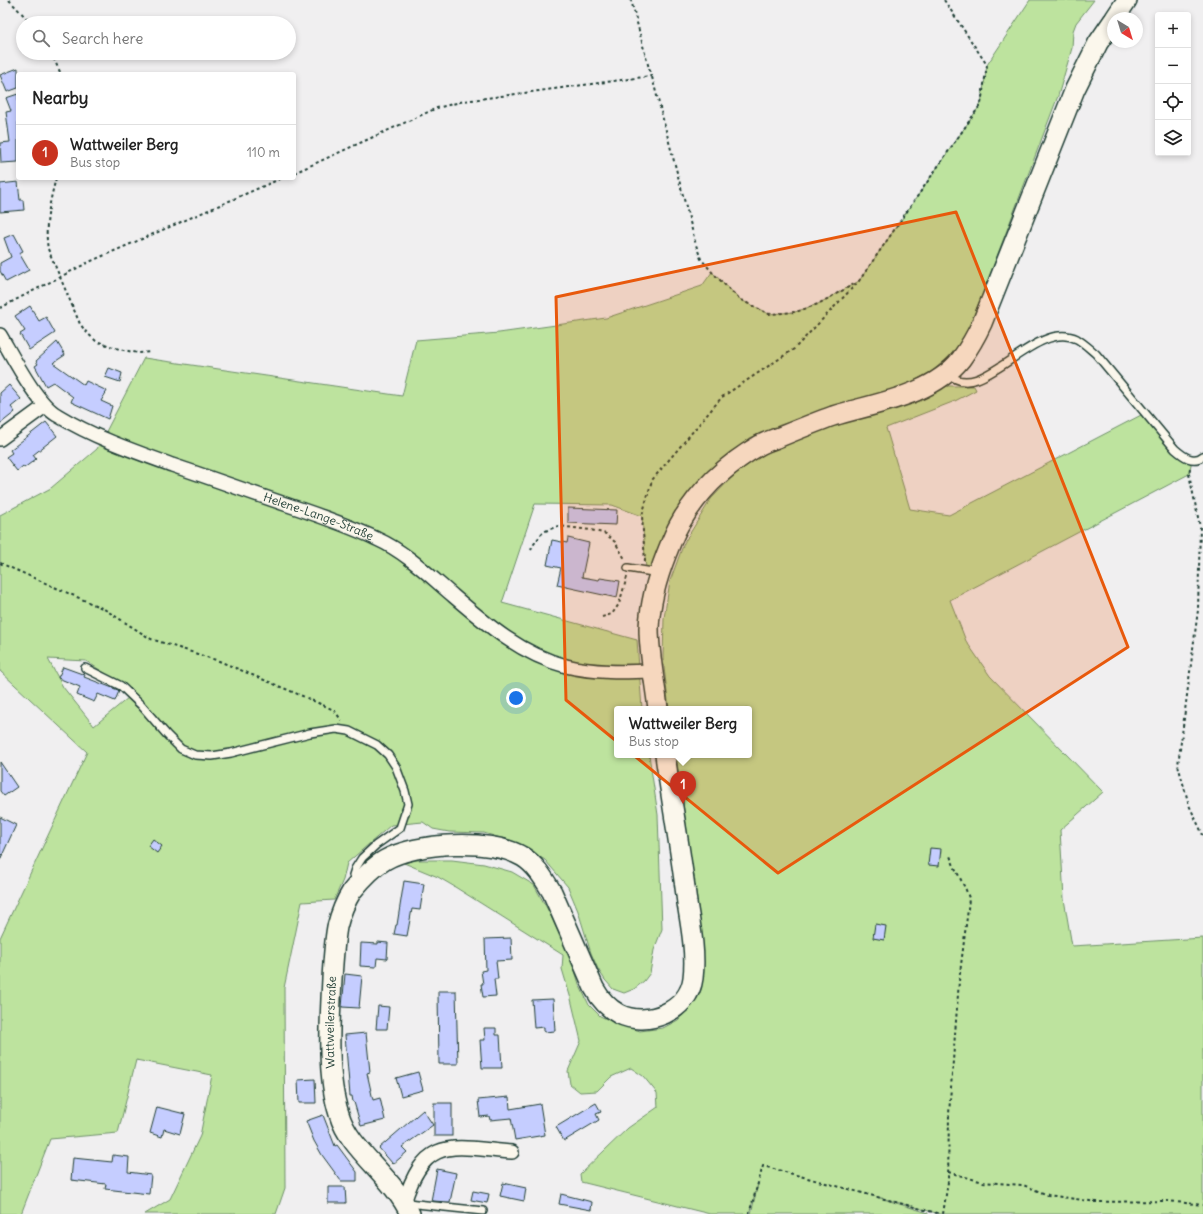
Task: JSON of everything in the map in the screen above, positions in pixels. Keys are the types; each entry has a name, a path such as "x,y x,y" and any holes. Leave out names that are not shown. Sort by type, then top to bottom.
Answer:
{"street":[{"path":"1119,12 1127,0"},
{"path":"658,706 649,627 654,594 653,572 689,509 715,478 733,463 761,445 832,417 898,398 919,390 947,372 960,360 972,344 982,323 1075,89 1098,43 1107,30"},
{"name":"Helene-Lange-Straße","path":"0,335 45,406 55,414 99,438 319,516 379,540 397,550 414,563 493,629 530,653 566,666 582,669 603,671 653,671"},
{"path":"0,439 45,406"},
{"name":"Wattweilerstraße","path":"407,1208 392,1187 360,1152 348,1133 339,1114 332,1081 330,1016 337,928 345,904 352,892 372,870 384,860 398,854 446,845 469,844 484,845 507,851 523,857 535,867 552,892 588,977 601,999 610,1008 620,1015 644,1019 656,1017 668,1012 685,998 693,979 693,968 689,917 665,758"},
{"path":"407,1208 409,1185 425,1160 434,1152 455,1147 512,1152"}],"lane":[{"path":"947,372 958,380 967,382 990,373 1046,338 1066,336 1076,339 1096,354 1175,449 1185,457 1192,460 1200,459 1203,456"},
{"path":"628,568 653,572"},
{"path":"85,668 121,686 141,705 181,749 195,755 212,756 230,753 310,733 336,729 349,731 377,745 388,755 396,767 401,778 408,804 400,828 376,845 362,858 355,869 353,875 360,882"},
{"path":"407,1208 483,1211"}],"path":[{"path":"9,0 24,16"},
{"path":"631,0 696,246 701,259 741,300 769,314 796,312 818,304 859,281"},
{"path":"653,572 642,516 652,480 722,397 794,349 859,281 981,104 987,65 944,0"},
{"path":"54,60 60,72"},
{"path":"296,172 437,108 464,101 651,76"},
{"path":"56,180 46,223 48,250 80,324 96,341 119,350 138,353 150,352"},
{"path":"0,308 89,262 277,180"},
{"path":"1192,460 1189,474 1200,527 1198,610 1178,765 1189,805 1203,835"},
{"path":"531,550 543,532 558,526 591,530 606,534 615,542 624,556 628,568 626,582 620,604 612,614 602,617"},
{"path":"0,564 104,609 150,639 219,661 334,710 349,731"},
{"path":"943,1214 948,1182 949,1114 958,989 969,898 950,856"},
{"path":"749,1214 763,1166 940,1214"},
{"path":"948,1172 983,1182 1022,1185 1048,1195 1096,1202 1168,1201 1203,1205"}],"highlighted area":[{"path":"956,212 1128,647 778,873 566,700 556,297"}],"green space":[{"path":"1030,0 1094,0 1076,23 1073,31 1072,48 1058,96 983,293 967,332 956,351 931,372 908,384 882,394 780,425 750,438 710,471 652,571 646,570 642,516 612,505 535,504 502,603 637,640 642,706 614,706 614,758 649,758 658,815 662,929 654,950 650,973 644,981 634,989 624,993 613,989 605,980 591,953 578,911 568,887 545,860 517,843 484,833 449,832 433,829 423,822 391,825 347,863 343,880 334,900 302,902 284,988 285,1188 276,1214 145,1214 170,1199 200,1136 212,1075 136,1060 118,1133 50,1139 21,1214 0,1214 0,938 87,752 0,671 0,515 51,488 97,449 144,358 402,396 416,340 499,333 606,318 702,286 712,272 741,300 769,314 795,312 818,304 859,281 981,104 987,65","holes":["48,659 86,661 134,692 176,740 176,748 128,698 94,726 63,687"]},
{"path":"948,386 974,386 976,390 955,401 886,428 910,509 949,515 1145,413 1175,449 1192,460 1189,474 950,600 966,641 990,676 1103,792 1060,830 1064,899 1072,946 1203,938 1203,1214 940,1214 874,1196 928,1214 751,1214 758,1184 749,1214 710,1214 581,1182 580,1174 628,1128 658,1107 657,1093 643,1076 631,1068 611,1077 597,1091 580,1092 570,1084 568,1071 581,1041 562,969 563,955 438,877 404,863 416,860 452,860 484,864 512,872 534,885 549,912 572,961 579,984 589,1005 600,1016 640,1031 663,1028 678,1020 697,999 701,990 703,967 701,929 676,758 752,758 752,706 669,706 663,659 664,618 670,581 684,543 711,499 737,472 735,468 776,445"}],"building":[{"path":"18,68 18,72 16,72 16,89 7,92 0,75"},
{"path":"16,95 16,162 1,163 0,143 10,142 6,112 11,111 6,98"},
{"path":"18,182 20,200 23,200 24,210 0,212 0,184"},
{"path":"14,234 23,251 19,253 29,270 6,282 0,271 0,263 11,257 4,238"},
{"path":"30,306 39,321 46,317 55,333 29,350 20,334 25,331 15,316"},
{"path":"57,342 65,355 53,363 84,385 86,381 107,391 101,401 112,406 108,419 71,402 73,397 53,382 46,386 35,366 38,364 36,361"},
{"path":"109,368 122,373 120,382 105,377"},
{"path":"9,385 21,399 11,407 15,412 0,424 0,393"},
{"path":"46,422 57,436 33,455 36,459 24,468 23,466 17,471 6,457 12,453 10,450"},
{"path":"568,508 617,510 616,525 568,523"},
{"path":"568,538 589,543 582,577 599,580 600,578 620,581 617,598 557,585 561,568 547,565 552,540 567,543"},
{"path":"63,667 118,690 119,691 115,701 98,694 94,702 77,695 80,687 58,678"},
{"path":"0,762 17,787 4,796 0,791"},
{"path":"0,817 16,825 0,860"},
{"path":"153,839 162,846 157,853 148,846"},
{"path":"930,848 941,849 939,866 928,865"},
{"path":"404,881 424,884 420,910 412,909 407,936 394,934 397,925"},
{"path":"875,924 886,926 884,940 873,938"},
{"path":"511,938 512,960 496,961 498,979 494,979 496,996 483,997 481,971 486,970 485,939"},
{"path":"378,942 388,943 387,959 377,958 376,967 360,966 361,943 378,944"},
{"path":"345,974 362,976 359,1008 342,1007"},
{"path":"438,991 456,991 458,1064 439,1064"},
{"path":"553,999 555,1031 544,1032 544,1027 534,1028 532,1000"},
{"path":"378,1006 389,1007 387,1029 376,1029"},
{"path":"484,1028 496,1028 496,1035 500,1035 502,1068 482,1068 480,1040 485,1040"},
{"path":"366,1033 370,1072 367,1073 373,1100 380,1098 385,1120 361,1126 352,1096 350,1096 345,1035"},
{"path":"418,1072 423,1090 401,1096 396,1078"},
{"path":"315,1079 316,1103 299,1103 298,1080"},
{"path":"509,1097 510,1109 540,1104 545,1135 515,1140 511,1118 490,1120 489,1116 480,1117 478,1100"},
{"path":"434,1103 452,1103 452,1136 434,1136"},
{"path":"596,1103 601,1112 596,1114 599,1120 564,1141 556,1127"},
{"path":"157,1107 185,1114 180,1134 164,1129 162,1137 150,1133"},
{"path":"423,1110 433,1125 402,1147 407,1152 393,1164 379,1148"},
{"path":"323,1115 335,1146 337,1145 357,1172 357,1181 341,1181 322,1155 314,1141 306,1121"},
{"path":"113,1155 129,1157 128,1172 151,1175 149,1194 105,1189 106,1184 71,1180 73,1158 112,1162"},
{"path":"437,1169 456,1173 450,1202 431,1201"},
{"path":"503,1183 526,1188 524,1201 500,1196"},
{"path":"328,1187 345,1187 346,1203 328,1203"},
{"path":"473,1191 489,1194 487,1203 471,1200"},
{"path":"561,1194 592,1202 591,1210 559,1204"}],"place":[{"name":"Wattweiler Berg","path":"683,804"}]}
